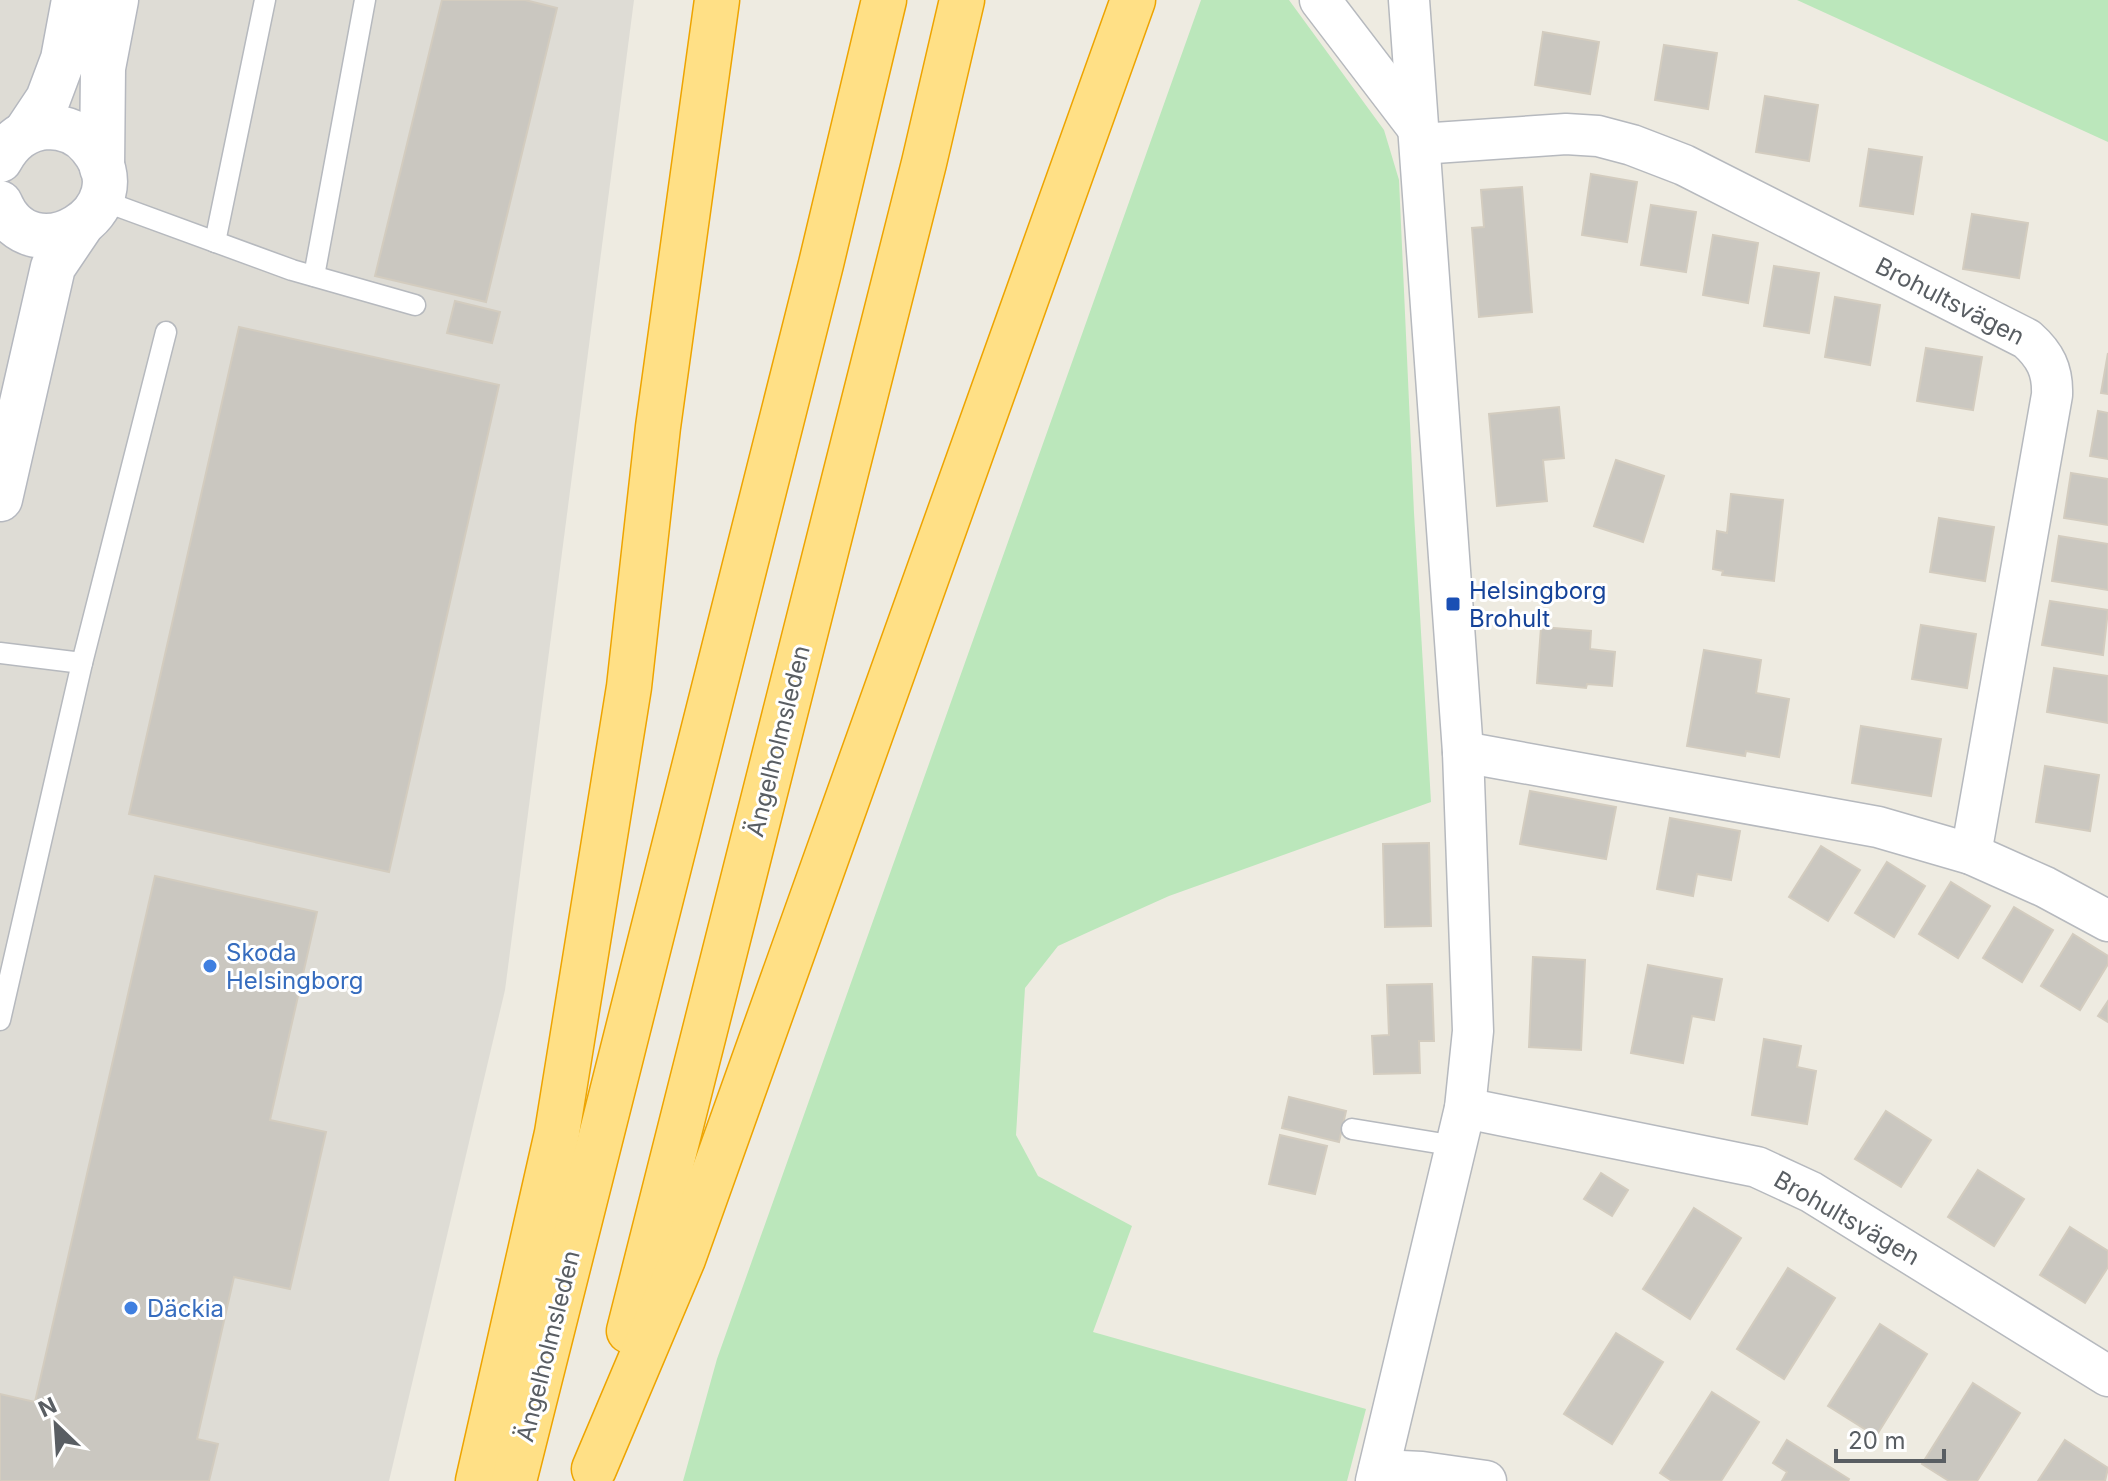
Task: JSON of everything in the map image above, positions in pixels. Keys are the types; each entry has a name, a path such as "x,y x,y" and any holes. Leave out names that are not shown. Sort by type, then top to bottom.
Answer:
{"highway":[{"path":"478,1481 557,1133 627,702 660,411 717,0"},
{"name":"Ängelholmsleden","path":"514,1481 821,264 884,0"},
{"name":"Ängelholmsleden","path":"592,1475 920,179 962,0"},
{"path":"592,1475 683,1259 1133,0"}],"street":[{"path":"11,142 48,99 63,59 74,0"},
{"path":"0,499 53,267 94,198 103,68 116,0"},
{"path":"1320,0 1418,135"},
{"path":"1409,0 1463,752 1473,1031 1465,1108 1378,1476 1436,1474 1486,1481"},
{"path":"2,217 35,234 58,235 94,198 97,154 76,133 50,127 11,142"},
{"name":"Brohultsvägen","path":"1418,135 1566,134 1598,136 1632,145 1684,165 2027,339 2045,358 2052,395 1971,854"},
{"path":"1463,752 1878,827 1971,854 2045,887 2108,921"},
{"name":"Brohultsvägen","path":"1465,1108 1757,1167 1811,1192 2108,1376"}],"lane":[{"path":"215,242 265,0"},
{"path":"314,276 365,0"},
{"path":"94,198 314,276 415,305"},
{"path":"0,1020 82,663 166,332"},
{"path":"0,653 82,663"},
{"path":"1352,1129 1456,1146"}],"shaded area":[{"path":"0,0 634,0 505,990 389,1481 0,1481"}],"green space":[{"path":"1201,0 1289,0 1384,130 1399,180 1431,802 1169,896 1058,946 1025,988 1016,1135 1038,1176 1132,1226 1093,1332 1366,1409 1347,1481 683,1481 717,1359"},
{"path":"1797,0 2108,0 2108,142"}],"building":[{"path":"442,0 525,0 557,8 486,302 375,276"},
{"path":"1543,32 1599,42 1590,94 1535,85"},
{"path":"1664,45 1717,53 1708,109 1655,100"},
{"path":"1765,96 1818,105 1809,161 1756,152"},
{"path":"1869,149 1922,157 1913,214 1860,206"},
{"path":"1591,174 1637,182 1627,242 1582,235"},
{"path":"1522,187 1532,312 1479,317 1472,228 1484,227 1481,190"},
{"path":"1651,205 1696,212 1686,272 1641,265"},
{"path":"1972,214 2028,223 2019,278 1963,269"},
{"path":"1713,235 1758,243 1748,303 1703,295"},
{"path":"1774,266 1819,273 1809,333 1764,326"},
{"path":"1835,297 1880,305 1870,365 1825,357"},
{"path":"455,301 500,312 492,343 447,333"},
{"path":"239,327 499,385 389,872 129,814"},
{"path":"1926,348 1982,357 1973,410 1917,401"},
{"path":"2108,353 2108,394 2101,393"},
{"path":"1559,407 1564,458 1543,460 1547,501 1497,506 1489,414"},
{"path":"2098,411 2108,413 2108,459 2090,456"},
{"path":"1616,460 1664,476 1643,542 1594,526"},
{"path":"2071,473 2108,479 2108,525 2064,518"},
{"path":"1731,494 1783,500 1774,581 1722,575 1723,571 1713,569 1717,531 1727,533"},
{"path":"1939,518 1994,527 1985,581 1930,572"},
{"path":"2059,536 2108,544 2108,590 2052,581"},
{"path":"2050,601 2108,610 2103,655 2042,645"},
{"path":"1921,625 1976,634 1967,688 1912,679"},
{"path":"1541,627 1591,631 1590,649 1615,652 1612,686 1587,684 1586,688 1537,683"},
{"path":"1704,650 1761,660 1756,693 1789,699 1779,757 1746,751 1745,756 1687,746"},
{"path":"2054,668 2108,676 2108,723 2047,712"},
{"path":"1861,726 1941,739 1931,796 1852,783"},
{"path":"2045,766 2099,775 2090,831 2036,822"},
{"path":"1530,791 1616,807 1606,859 1520,844"},
{"path":"1670,818 1740,831 1731,880 1697,874 1693,896 1657,889"},
{"path":"1429,843 1431,926 1385,927 1383,844"},
{"path":"1821,846 1860,870 1828,921 1789,897"},
{"path":"1887,862 1925,886 1894,937 1855,913"},
{"path":"155,876 317,912 270,1120 326,1132 290,1289 234,1277 197,1439 218,1444 209,1481 0,1481 0,1394 35,1402"},
{"path":"1951,882 1990,906 1958,958 1919,934"},
{"path":"2014,907 2053,930 2022,982 1983,958"},
{"path":"2073,934 2108,956 2108,964 2080,1010 2041,986"},
{"path":"1533,957 1585,960 1581,1050 1529,1047"},
{"path":"1648,965 1722,979 1714,1020 1692,1016 1683,1063 1631,1053"},
{"path":"1432,984 1434,1041 1419,1041 1420,1073 1374,1074 1372,1036 1389,1035 1387,985"},
{"path":"2108,1001 2108,1022 2098,1016"},
{"path":"1764,1039 1801,1046 1797,1067 1816,1071 1807,1124 1752,1115"},
{"path":"1289,1097 1346,1111 1339,1142 1282,1128"},
{"path":"1886,1111 1931,1140 1901,1187 1855,1159"},
{"path":"1280,1135 1327,1146 1315,1194 1269,1184"},
{"path":"1978,1170 2024,1199 1994,1246 1948,1217"},
{"path":"1601,1173 1628,1190 1612,1216 1584,1199"},
{"path":"1694,1208 1741,1238 1690,1319 1643,1289"},
{"path":"2070,1227 2108,1251 2108,1267 2085,1303 2040,1275"},
{"path":"1788,1268 1835,1298 1784,1379 1737,1349"},
{"path":"1880,1324 1927,1354 1876,1436 1828,1406"},
{"path":"1616,1333 1663,1362 1612,1444 1564,1414"},
{"path":"1973,1383 2020,1413 1977,1481 1949,1481 1922,1464"},
{"path":"1712,1392 1759,1422 1721,1481 1672,1481 1660,1473"},
{"path":"1787,1440 1848,1481 1782,1481 1787,1472 1773,1463"},
{"path":"2065,1440 2108,1468 2105,1481 2038,1481"}],"place":[{"name":"Helsingborg Brohult","path":"1453,604"},
{"name":"Skoda Helsingborg","path":"210,966"},
{"name":"Däckia","path":"131,1308"}]}
